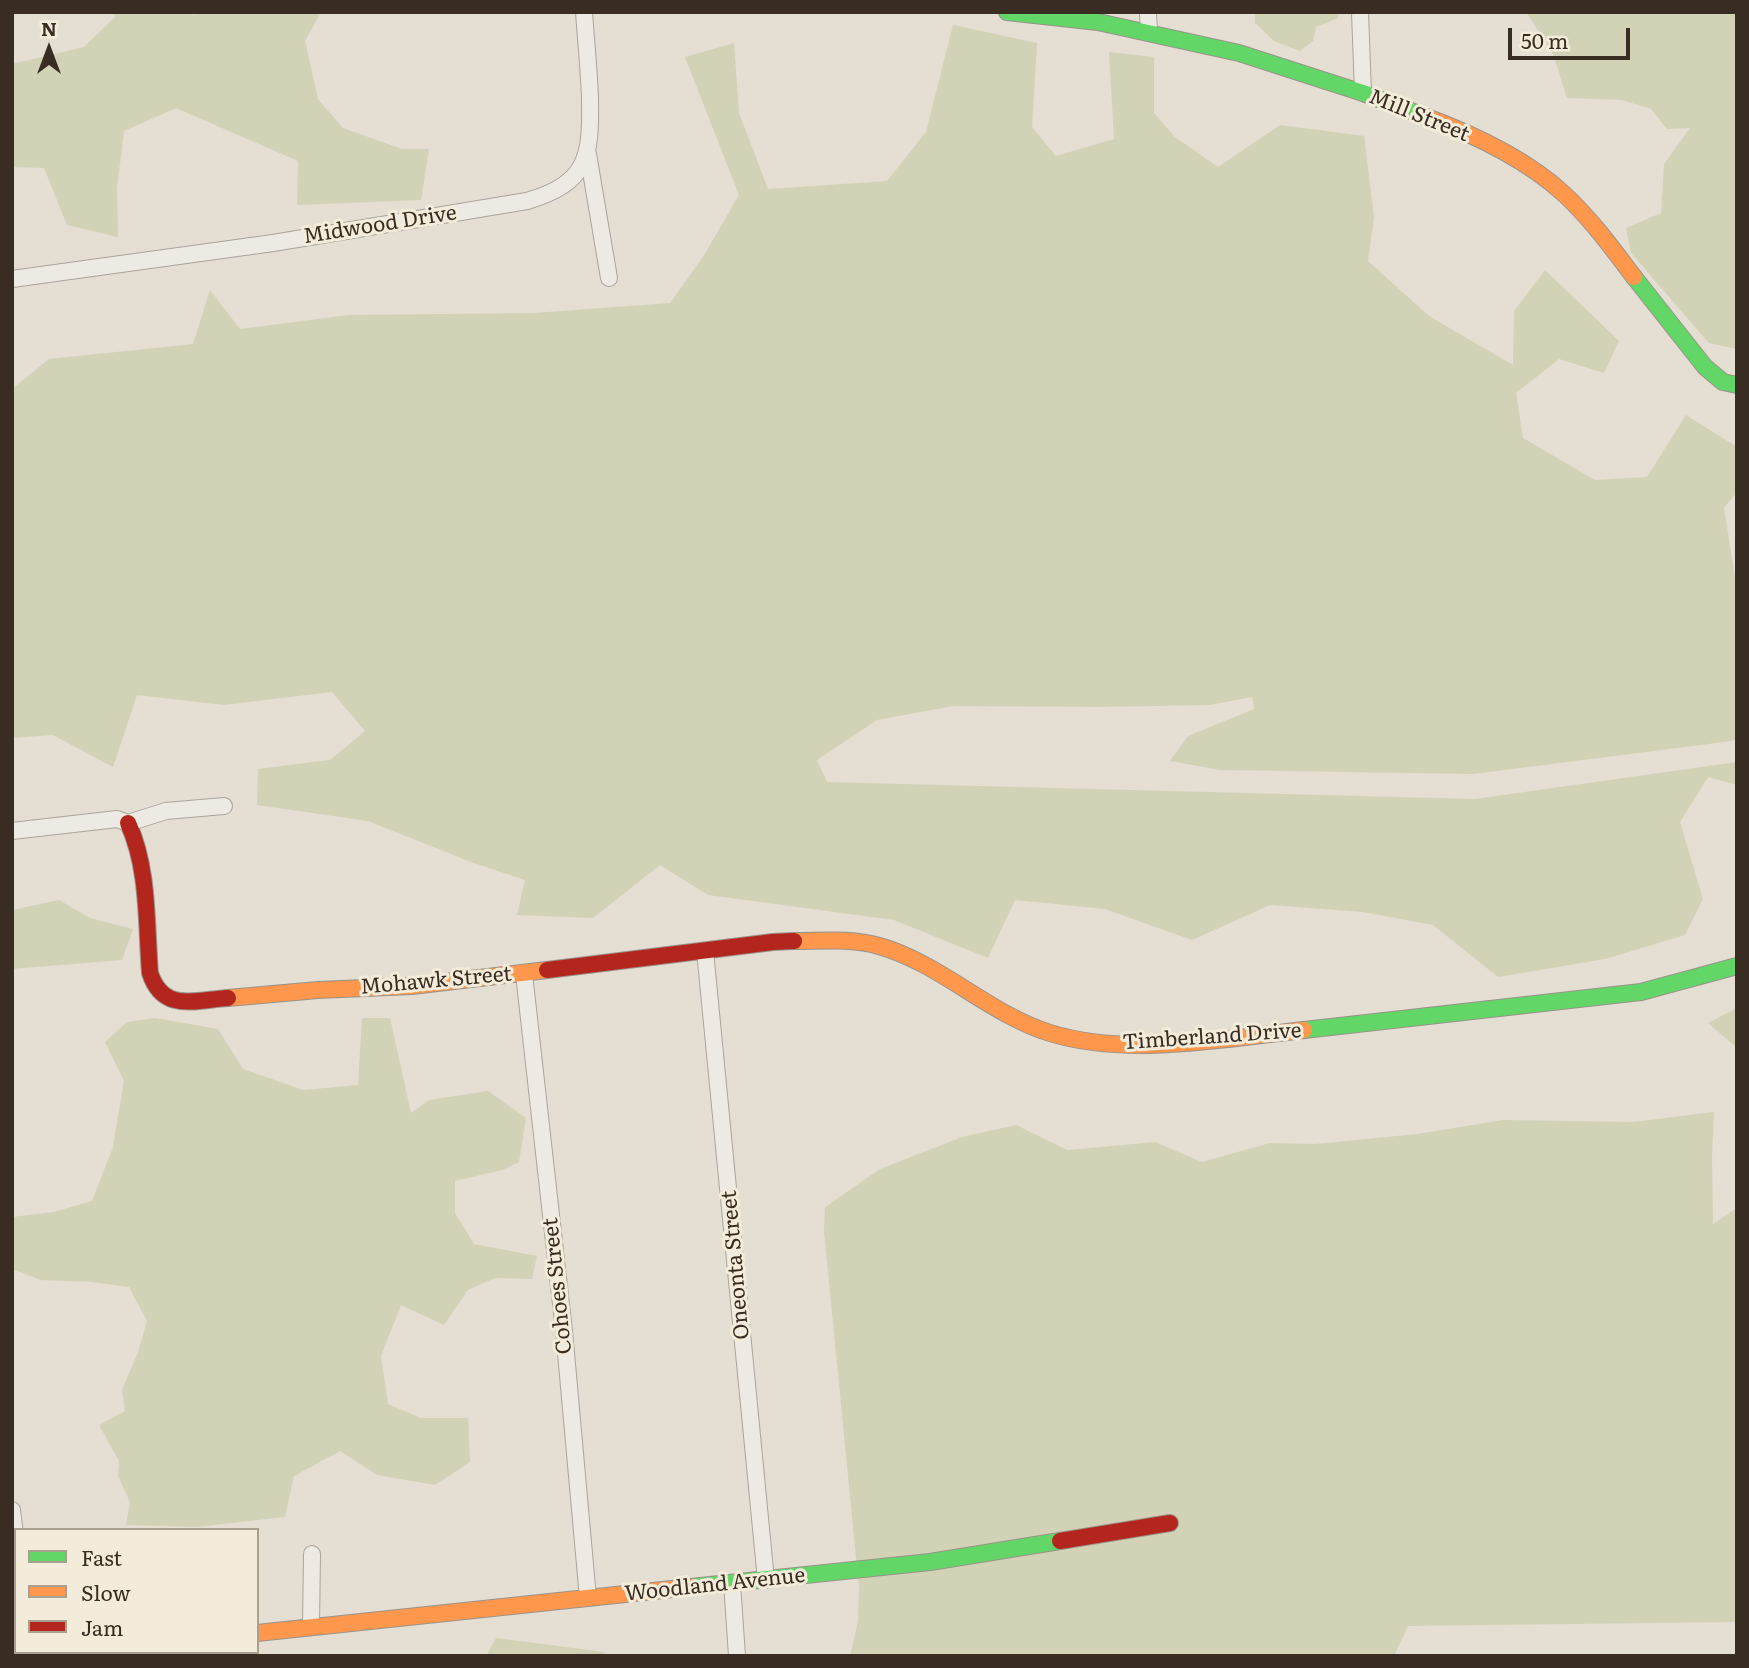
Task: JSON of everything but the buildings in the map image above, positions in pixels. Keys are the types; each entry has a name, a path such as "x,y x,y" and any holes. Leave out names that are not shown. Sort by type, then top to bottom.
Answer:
{"street":[{"path":"584,12 591,138 588,153 609,278"},
{"name":"Mill Street","path":"1007,12 1098,22 1239,53 1363,93 1451,126 1518,160 1554,186 1588,218 1704,368 1718,380 1731,386 1737,385"},
{"path":"1148,12 1149,33"},
{"path":"1360,12 1363,93"},
{"name":"Midwood Drive","path":"12,279 273,243 527,201 550,195 565,184 579,170 588,153"},
{"path":"12,831 117,820 128,823 166,811 224,806"},
{"name":"Mohawk Street","path":"128,823 135,834 139,859 150,973 159,995 177,1002 318,990 412,986 705,951"},
{"name":"Timberland Drive","path":"705,951 810,940 850,940 879,946 929,967 1021,1021 1075,1040 1106,1045 1196,1042 1554,1003 1641,992 1737,966"},
{"name":"Oneonta Street","path":"705,951 766,1580"},
{"name":"Cohoes Street","path":"524,974 564,1331 588,1598"},
{"path":"12,1510 14,1528"},
{"name":"Woodland Avenue","path":"259,1633 943,1560 1170,1523"},
{"path":"311,1626 312,1554"},
{"path":"732,1583 737,1656"},
{"path":"19,1656 28,1654"}],"green space":[{"path":"113,12 187,12 194,15 198,12 321,12 305,41 318,99 343,128 402,149 429,149 421,200 297,205 298,161 176,108 124,131 117,188 118,237 67,225 44,168 12,167 12,64 84,47 115,17"},
{"path":"1255,12 1339,12 1338,18 1316,27 1313,41 1300,51 1274,41 1255,23"},
{"path":"1526,12 1737,12 1737,349 1709,343 1631,253 1626,228 1661,213 1664,164 1690,128 1667,129 1651,109 1622,100 1567,98 1553,54"},
{"path":"953,25 1037,43 1032,127 1056,156 1114,139 1109,52 1154,57 1154,113 1175,137 1218,167 1280,125 1364,136 1374,217 1368,261 1429,316 1513,365 1514,311 1545,270 1619,341 1604,373 1559,359 1516,393 1523,438 1595,480 1647,477 1686,415 1737,447 1737,492 1724,508 1737,590 1737,738 1732,741 1473,774 1220,770 1170,761 1188,736 1254,709 1252,697 1210,705 953,706 877,720 817,760 827,782 1475,799 1737,762 1737,785 1708,777 1680,822 1703,899 1685,935 1605,959 1498,977 1433,925 1363,912 1270,905 1192,940 1105,909 1015,900 988,958 894,920 708,895 660,865 593,918 517,915 525,880 471,862 368,821 257,805 258,769 330,760 365,731 332,692 224,705 137,695 113,767 53,735 12,738 12,389 49,359 193,344 210,290 240,329 349,315 534,313 670,303 703,257 739,195 685,57 734,43 739,113 768,189 887,181 926,132"},
{"path":"59,900 90,918 133,929 122,960 12,969 12,910"},
{"path":"1737,1008 1737,1048 1708,1023"},
{"path":"155,1018 218,1029 243,1069 303,1090 358,1085 362,1018 390,1018 411,1113 429,1100 488,1091 526,1118 519,1162 502,1170 455,1181 455,1213 474,1244 537,1256 532,1279 495,1278 468,1290 444,1325 401,1305 381,1356 388,1404 421,1418 468,1418 470,1462 435,1485 377,1475 340,1451 294,1476 285,1517 196,1527 126,1525 130,1502 118,1476 119,1461 99,1425 125,1411 122,1390 147,1321 129,1287 41,1280 12,1269 12,1217 54,1212 92,1201 113,1147 124,1081 105,1042 127,1022"},
{"path":"1714,1112 1713,1224 1737,1208 1737,1622 1408,1626 1394,1656 850,1656 858,1621 859,1588 824,1231 825,1207 880,1169 962,1137 1016,1125 1067,1150 1155,1142 1202,1162 1270,1143 1315,1144 1417,1134 1503,1120 1634,1122"},
{"path":"496,1638 604,1652 606,1656 486,1656"}],"traffic: fast":[{"path":"1007,12 1098,22 1239,53 1363,93 1424,116"},
{"path":"1634,277 1705,367 1723,382 1737,385"},
{"path":"1304,1030 1641,992 1737,966"},
{"path":"691,1587 930,1562 1060,1541"}],"traffic: slow":[{"path":"1424,116 1498,148 1549,181 1583,213 1634,277"},
{"path":"794,941 847,941 879,946 923,964 1028,1025 1080,1040 1111,1044 1176,1044 1304,1030"},
{"path":"228,998 318,990 412,986 547,970"},
{"path":"259,1633 691,1587"}],"traffic: jam":[{"path":"128,823 140,859 150,973 156,986 163,994 182,1001 228,998"},
{"path":"547,970 794,941"},
{"path":"1060,1541 1170,1523"}]}
